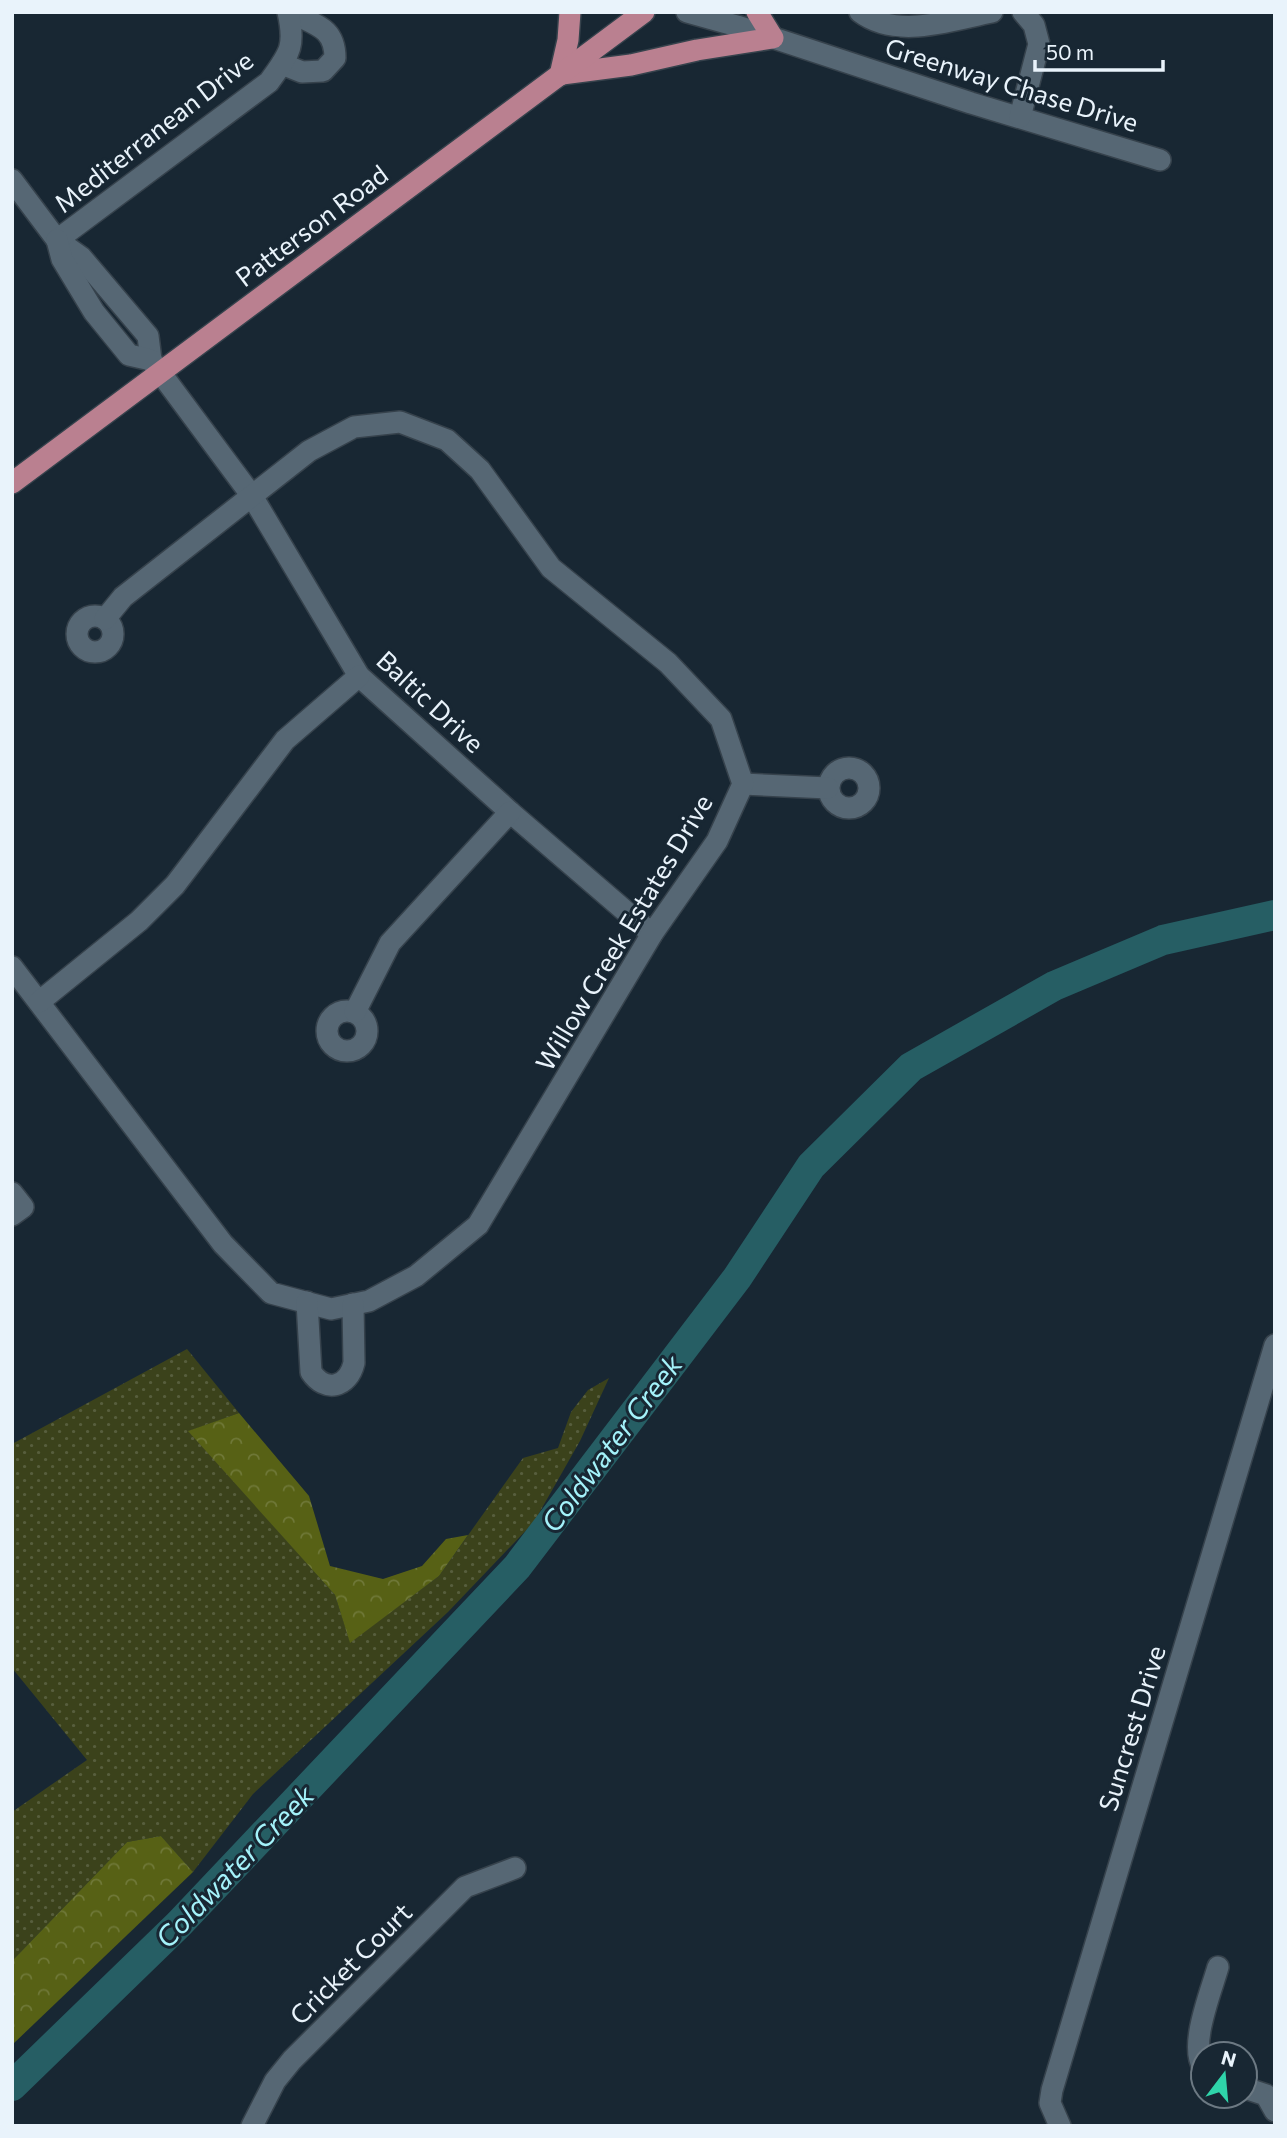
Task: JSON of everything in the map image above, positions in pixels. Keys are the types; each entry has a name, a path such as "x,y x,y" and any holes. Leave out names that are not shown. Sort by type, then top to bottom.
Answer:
{"main road":[{"path":"570,12 568,40 560,75 631,65 697,50 773,38 757,12"},
{"name":"Patterson Road","path":"12,482 155,366 644,12"}],"street":[{"name":"Mediterranean Drive","path":"282,64 302,72 323,71 335,58 335,44 327,31 289,12"},
{"name":"Mediterranean Drive","path":"57,240 269,82 292,43 289,12"},
{"name":"Greenway Chase Drive","path":"687,12 1160,160"},
{"path":"860,12 871,21 911,28 941,17 992,12"},
{"path":"1020,117 1039,44 1034,24 1023,12"},
{"name":"Baltic Drive","path":"12,180 57,240 62,259 94,312 129,355 155,366 252,496 359,676 510,812 652,934"},
{"name":"Willow Creek Estates Drive","path":"12,967 223,1244 271,1293 331,1309 369,1301 416,1276 478,1226 652,934 717,841 743,784 722,719 668,663 551,568 480,470 447,440 400,422 355,427 309,451 123,597 105,619"},
{"path":"39,1002 139,921 166,894 285,740 359,676"},
{"path":"743,784 828,788"},
{"path":"355,1012 390,943 510,812"},
{"path":"12,1193 23,1207 12,1215"},
{"path":"307,1302 311,1372 323,1384 331,1385 340,1384 352,1372 354,1304"},
{"name":"Suncrest Drive","path":"1060,2126 1050,2103 1052,2090 1275,1345"},
{"name":"Cricket Court","path":"252,2126 275,2081 292,2060 465,1887 514,1868"},
{"path":"1199,2040 1218,1967"}],"green space":[{"path":"187,1349 239,1413 189,1431 335,1595 350,1642 439,1576 523,1458 558,1448 571,1412 588,1390 609,1378 580,1441 534,1522 448,1612 253,1794 193,1872 161,1836 127,1842 12,1961 12,1812 87,1760 12,1668 12,1444"},
{"path":"239,1413 309,1496 330,1566 383,1579 422,1566 446,1539 468,1535 439,1576 350,1643 335,1595 188,1431"},
{"path":"161,1836 193,1872 12,2045 12,1961 127,1842"}],"waterway":[{"name":"Coldwater Creek","path":"12,2086 179,1924 517,1567 737,1278 811,1166 911,1067 1054,986 1163,940 1275,915"}]}
